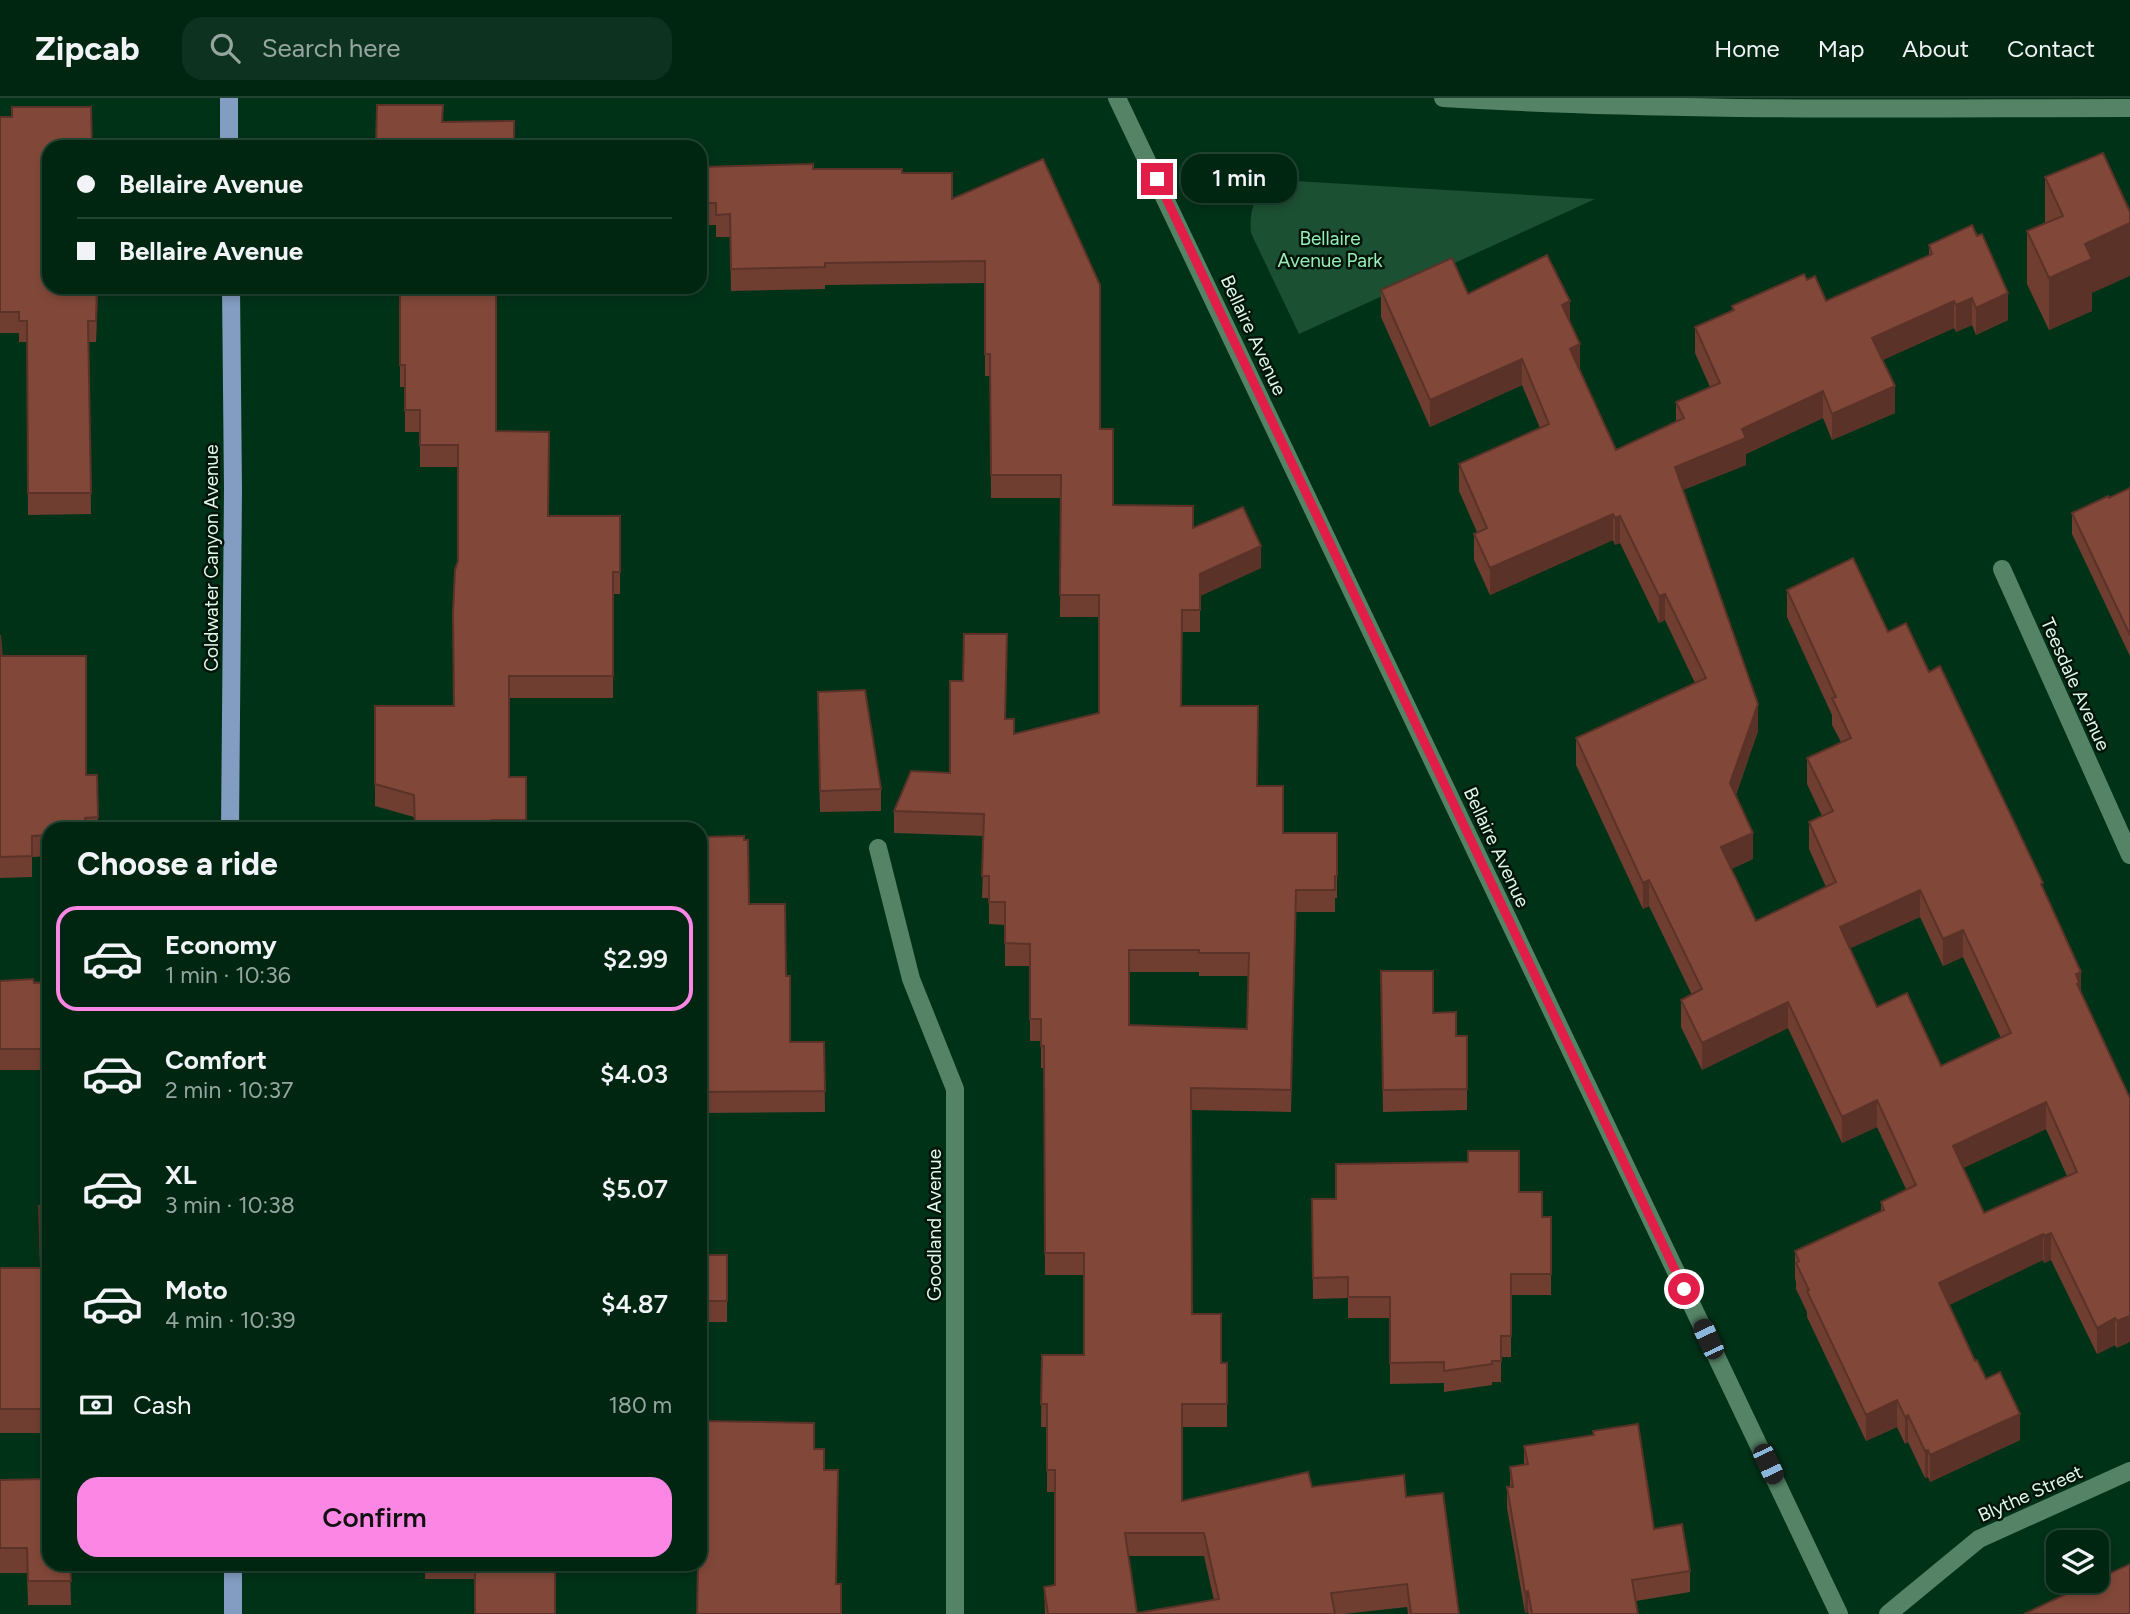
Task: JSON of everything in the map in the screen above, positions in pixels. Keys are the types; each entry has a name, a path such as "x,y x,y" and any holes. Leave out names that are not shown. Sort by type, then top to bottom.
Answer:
{"main road":[{"path":"229,98 229,140"},
{"name":"Coldwater Canyon Avenue","path":"230,822 233,503 231,294"},
{"path":"233,1571 233,1614"}],"street":[{"name":"Bellaire Avenue","path":"1118,98 1839,1614"},
{"path":"1443,98 1718,107 2130,107"},
{"name":"Teesdale Avenue","path":"2002,569 2130,855"},
{"name":"Goodland Avenue","path":"878,848 911,979 955,1089 955,1614"},
{"name":"Blythe Street","path":"1888,1614 1979,1539 2130,1471"}],"green space":[{"name":"Bellaire Avenue Park","path":"1295,181 1595,199 1299,334 1251,233 1252,211 1259,195 1273,186"}],"building":[{"path":"377,105 443,105 442,122 514,121 514,140 376,140"},
{"path":"12,107 91,107 92,140 42,140 42,294 97,294 96,321 88,321 91,493 28,493 27,321 19,321 19,312 0,312 0,117 12,117"},
{"path":"2103,153 2130,212 2130,223 2085,244 2092,259 2049,278 2027,231 2063,216 2045,177"},
{"path":"1043,159 1100,285 1100,429 1113,429 1113,505 1193,506 1193,528 1243,507 1261,546 1200,574 1200,610 1182,610 1181,706 1258,706 1257,786 1283,786 1283,833 1337,833 1335,890 1296,890 1291,1090 1191,1088 1192,1314 1221,1314 1221,1363 1227,1363 1227,1404 1182,1404 1182,1501 1308,1472 1312,1487 1404,1475 1406,1497 1443,1493 1459,1614 1411,1614 1407,1584 1331,1593 1335,1614 1048,1614 1044,1587 1055,1585 1055,1470 1047,1470 1047,1404 1041,1404 1042,1355 1084,1355 1084,1253 1045,1253 1044,1046 1041,1046 1041,1019 1030,1019 1030,944 1005,943 1005,902 989,902 989,876 982,876 984,814 894,811 911,771 950,773 950,681 963,681 964,634 1007,634 1005,719 1014,719 1014,734 1099,713 1099,595 1060,595 1061,475 991,475 990,354 985,354 985,261 825,263 825,267 731,269 730,214 716,215 716,203 707,203 707,167 813,164 813,169 902,169 902,173 952,173 952,199","holes":["1129,950 1199,950 1199,953 1249,953 1247,1029 1129,1025","1125,1533 1204,1533 1219,1599 1137,1613"]},
{"path":"1972,225 1977,236 1982,234 2008,293 1976,308 1972,298 1956,305 1954,301 1872,338 1895,386 1832,414 1823,391 1742,429 1746,438 1675,467 1758,704 1730,783 1753,833 1721,847 1756,921 1836,882 1809,822 1833,811 1807,758 1851,738 1832,698 1836,697 1787,590 1853,558 1888,632 1906,623 1929,672 1940,666 2043,883 2041,884 2081,972 2076,974 2077,984 2130,1098 2130,1316 2117,1321 2115,1318 2097,1328 2051,1233 2044,1236 2043,1234 1939,1283 1986,1379 2000,1372 2020,1414 1930,1455 1928,1450 1925,1451 1908,1415 1905,1417 1897,1400 1866,1415 1796,1263 1799,1261 1795,1251 1884,1210 1881,1202 1916,1185 1877,1100 1842,1117 1788,1002 1702,1043 1681,1000 1702,989 1649,880 1643,883 1576,738 1706,678 1665,594 1659,596 1620,516 1615,518 1613,514 1490,568 1474,534 1487,528 1459,464 1549,424 1522,359 1430,400 1381,290 1452,258 1468,294 1547,255 1570,301 1562,305 1580,344 1570,349 1616,450 1684,418 1676,402 1720,383 1695,327 1734,310 1732,306 1804,274 1807,280 1815,276 1826,301 1932,254 1929,245","holes":["1920,890 1943,939 1963,930 2011,1033 1941,1066 1907,993 1877,1007 1840,927","2046,1102 2077,1172 1984,1213 1953,1146"]},
{"path":"400,294 496,294 496,431 549,432 548,516 620,516 620,572 613,572 613,676 509,676 509,777 526,777 526,820 415,822 414,795 375,784 375,706 454,706 453,613 455,570 458,561 458,445 420,445 420,410 405,410 405,365 400,365"},
{"path":"2130,488 2130,635 2072,513"},
{"path":"0,635 2,656 86,656 86,775 97,775 98,817 85,818 85,822 42,822 42,835 32,836 32,856 0,857"},
{"path":"865,690 881,789 820,791 818,692"},
{"path":"744,836 744,840 748,840 749,904 785,904 786,976 790,976 790,1042 824,1042 825,1091 707,1092 707,837"},
{"path":"1381,971 1433,971 1433,1013 1456,1012 1456,1036 1467,1036 1467,1089 1383,1090"},
{"path":"33,979 34,983 42,982 42,1052 40,1049 0,1049 0,981"},
{"path":"1468,1151 1519,1151 1519,1192 1542,1192 1542,1217 1551,1217 1551,1274 1511,1274 1511,1336 1501,1336 1501,1361 1444,1371 1444,1362 1390,1363 1390,1297 1348,1297 1348,1277 1313,1278 1312,1199 1336,1199 1336,1164 1468,1162"},
{"path":"39,1206 42,1206 42,1409 0,1409 0,1268 41,1268"},
{"path":"707,1255 727,1255 727,1301 707,1301"},
{"path":"707,1421 814,1423 814,1449 824,1449 824,1470 838,1470 836,1584 841,1584 841,1614 697,1614 698,1571 707,1571"},
{"path":"1638,1424 1654,1529 1682,1524 1690,1571 1632,1580 1638,1614 1532,1614 1528,1591 1525,1592 1507,1487 1513,1487 1510,1467 1528,1464 1524,1446 1594,1435 1593,1431"},
{"path":"42,1479 42,1571 70,1571 71,1581 28,1581 27,1548 0,1548 0,1480"},
{"path":"2130,1564 2130,1614 2024,1614 2068,1593 2109,1593 2109,1574"},
{"path":"475,1571 555,1571 555,1614 475,1614"}],"route":[{"path":"1157,179 1684,1289"}]}
